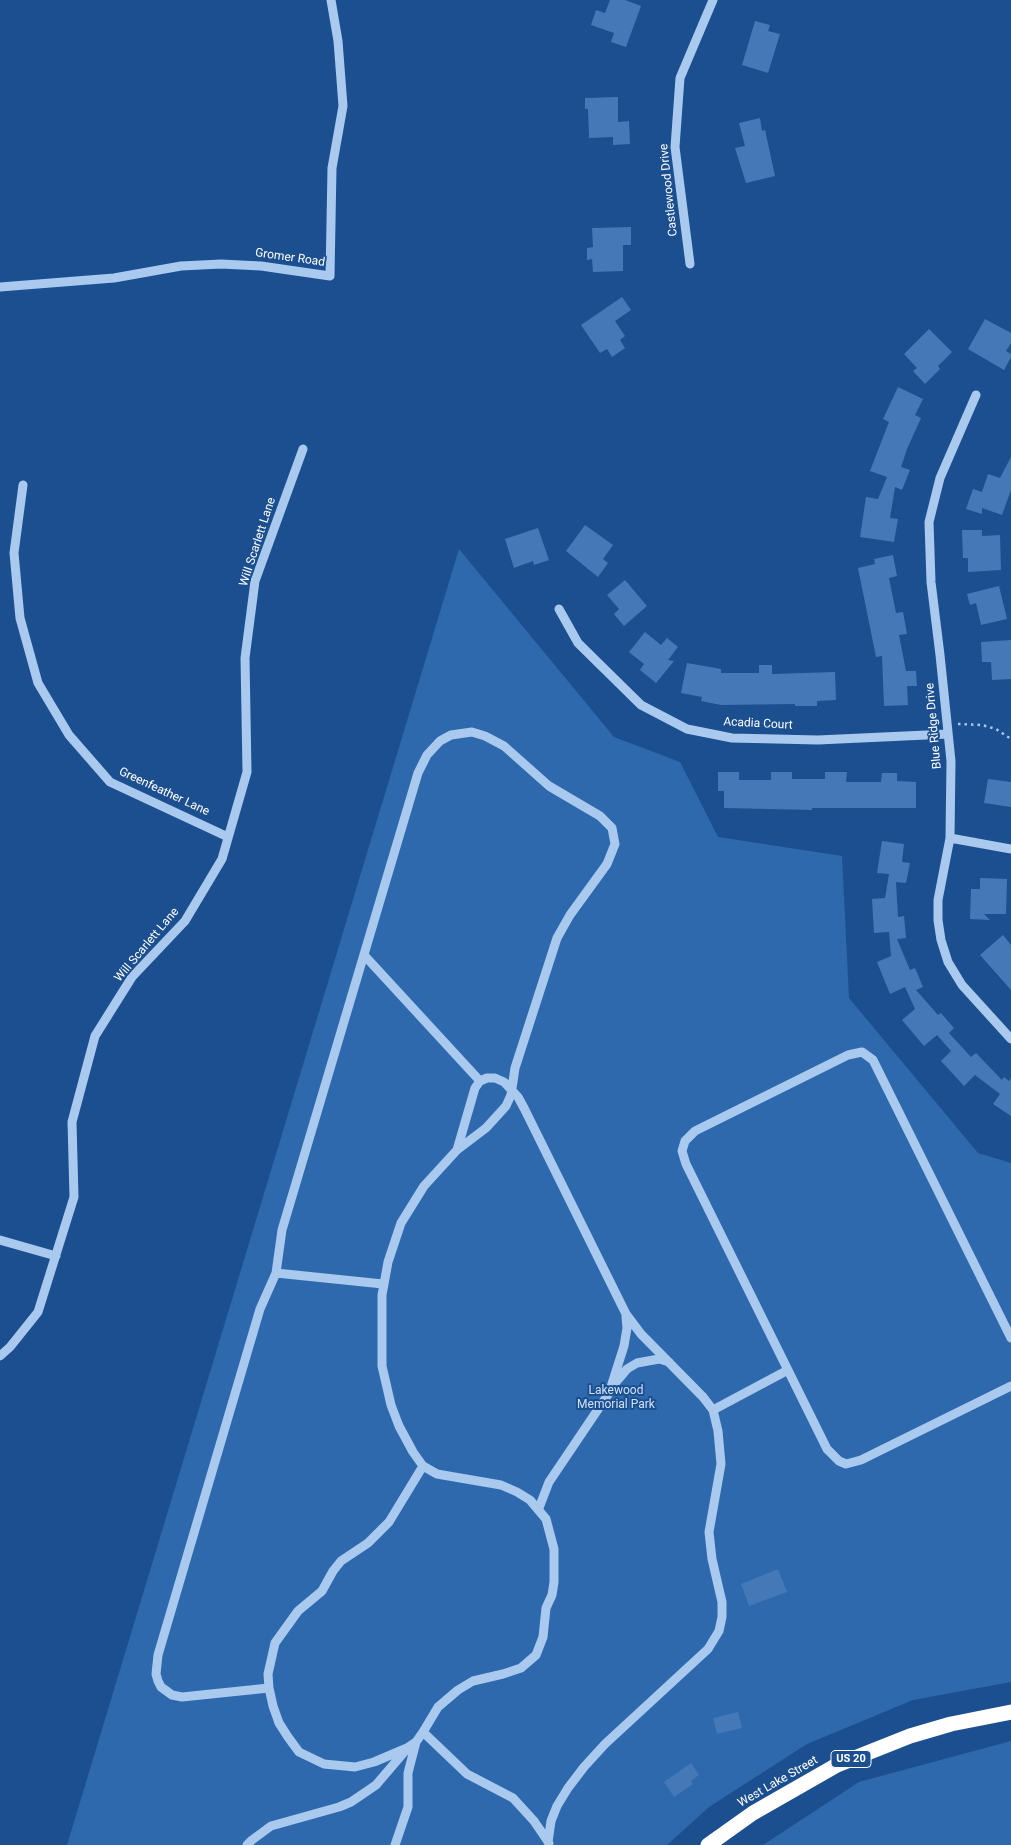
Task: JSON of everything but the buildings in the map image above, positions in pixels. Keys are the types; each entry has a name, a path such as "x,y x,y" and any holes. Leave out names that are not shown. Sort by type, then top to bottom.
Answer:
{"highway":[{"name":"West Lake Street","path":"708,1845 753,1813 837,1765 910,1736 951,1724 1011,1712"}],"street":[{"name":"Gromer Road","path":"0,287 114,278 181,266 222,264 262,266 330,276 332,168 342,106 338,41 330,0"},
{"name":"Castlewood Drive","path":"690,264 675,147 680,78 713,0"},
{"name":"Blue Ridge Drive","path":"976,395 940,478 928,522 931,582 951,761 950,838 938,900 938,920 941,940 948,962 962,985 1011,1039"},
{"name":"Will Scarlett Lane","path":"0,1356 10,1347 38,1312 74,1198 72,1122 95,1036 132,977 185,922 222,858 247,772 245,658 255,581 302,450"},
{"name":"Greenfeather Lane","path":"23,485 14,553 20,618 38,684 69,735 110,782 228,837"},
{"name":"Acadia Court","path":"559,609 578,644 641,705 687,728 732,738 818,740 948,734"},
{"path":"269,1688 182,1697 172,1695 161,1687 156,1674 158,1655 260,1309 276,1273 282,1230 418,773 432,748 445,738 472,732 494,740 513,753 549,786 607,821 612,828 615,844 613,852 600,876 570,915 558,938 521,1049 511,1088 511,1096 506,1106 495,1119 457,1150 424,1186 401,1223 392,1248 383,1284 381,1345 385,1384 399,1426 413,1452 423,1466 437,1474 501,1485 517,1492 539,1508 546,1519 550,1532 555,1566 552,1595 546,1608 543,1637 536,1655 521,1668 473,1681 458,1690 438,1707 416,1742 408,1773 408,1808 395,1845"},
{"path":"950,838 1011,849"},
{"path":"364,955 480,1081"},
{"path":"1011,1338 873,1060 862,1052 855,1052 696,1132 685,1141 682,1151 686,1164 827,1448 838,1462 846,1464 861,1460 1011,1386"},
{"path":"457,1150 471,1096 474,1088 480,1081 486,1078 495,1078 511,1088 524,1108 632,1324 703,1397 713,1410 718,1431 721,1464 709,1532 712,1559 722,1602 722,1618 719,1630 708,1649 605,1744 584,1767 557,1806 551,1821 549,1843"},
{"path":"0,1240 56,1256"},
{"path":"276,1273 383,1284"},
{"path":"609,1392 624,1346 627,1328 626,1314"},
{"path":"539,1508 549,1482 618,1378 627,1368 636,1363 659,1359 670,1362"},
{"path":"713,1410 788,1370"},
{"path":"416,1742 407,1748 374,1762 355,1767 324,1764 311,1759 299,1752 288,1737 276,1714 269,1688 268,1674 275,1643 286,1626 298,1611 322,1591 341,1561 379,1534 396,1511 423,1466"},
{"path":"423,1732 467,1774 513,1798 549,1843"},
{"path":"247,1845 271,1826 339,1807 358,1798 376,1785 407,1748"}],"path":[{"path":"947,723 989,727 996,729 1011,739"}],"green space":[{"name":"Lakewood Memorial Park","path":"459,549 614,737 680,762 718,837 842,856 849,998 978,1153 1011,1163 1011,1682 913,1700 807,1744 709,1807 667,1845 67,1845"},
{"path":"1011,1741 1011,1845 763,1845 859,1782"}]}
